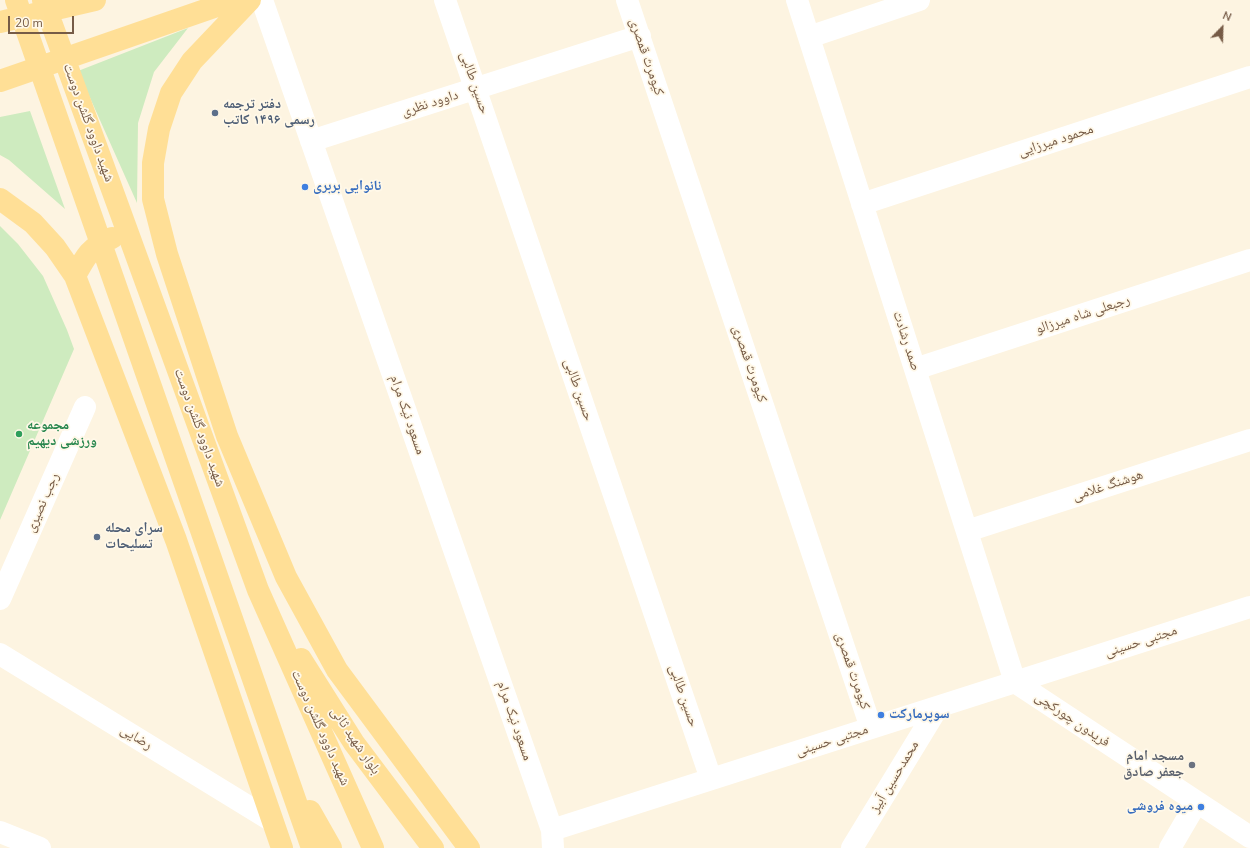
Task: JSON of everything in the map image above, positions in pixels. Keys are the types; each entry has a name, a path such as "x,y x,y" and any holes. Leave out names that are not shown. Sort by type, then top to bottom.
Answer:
{"main road":[{"name":"شهید داوود گلشن دوست","path":"16,0 312,848"},
{"name":"شهید داوود گلشن دوست","path":"43,0 258,590 373,848"},
{"path":"0,22 95,0"},
{"path":"0,81 234,0"},
{"path":"250,0 192,61 171,93 159,129 153,163 154,199 167,254 227,436 286,577 337,670 469,848"},
{"path":"0,199 33,223 55,247 75,276 176,540 282,848"},
{"path":"75,276 86,254 104,241 121,235 136,235 147,238 167,254"},
{"name":"بلوار شهید ثانی","path":"258,590 354,744 433,848"},
{"path":"279,755 331,848"}],"street":[{"name":"مسعود نیک مرام","path":"262,0 553,839"},
{"name":"حسین طالبی","path":"445,0 711,780"},
{"name":"کیومرث قمصری","path":"627,0 871,728"},
{"name":"صمد رشادت","path":"797,0 1015,682"},
{"path":"809,37 919,0"},
{"name":"داوود نظری","path":"311,141 640,36"},
{"name":"محمود میرزایی","path":"862,204 1250,77"},
{"name":"رجبعلی شاه میرزالو","path":"915,369 1250,260"},
{"name":"رجب نصیری","path":"0,599 85,407"},
{"name":"هوشنگ غلامی","path":"967,531 1250,440"},
{"name":"مجتبی حسینی","path":"553,839 711,780 1250,607"},
{"name":"رضایی","path":"0,654 272,821"},
{"name":"فریدون چورکچی","path":"1015,682 1250,837"},
{"name":"محمدحسین آبیز","path":"852,848 938,707"},
{"path":"1170,848 1197,802"},
{"path":"0,832 40,848"}],"green space":[{"path":"188,28 154,72 138,123 137,203 78,71"},
{"path":"30,111 65,209 9,160 0,155 0,117"},
{"name":"مجموعه ورزشی دیهیم","path":"0,226 18,244 43,276 74,349 0,520"}],"place":[{"name":"دفتر ترجمه رسمی ۱۴۹۶ کاتب","path":"215,113"},
{"name":"نانوایی بربری","path":"305,187"},
{"name":"مجموعه ورزشی دیهیم","path":"19,434"},
{"name":"سرای محله تسلیحات","path":"97,537"},
{"name":"سوپرمارکت","path":"881,715"},
{"name":"مسجد امام جعفر صادق","path":"1192,765"},
{"name":"میوه فروشی","path":"1201,807"}]}
